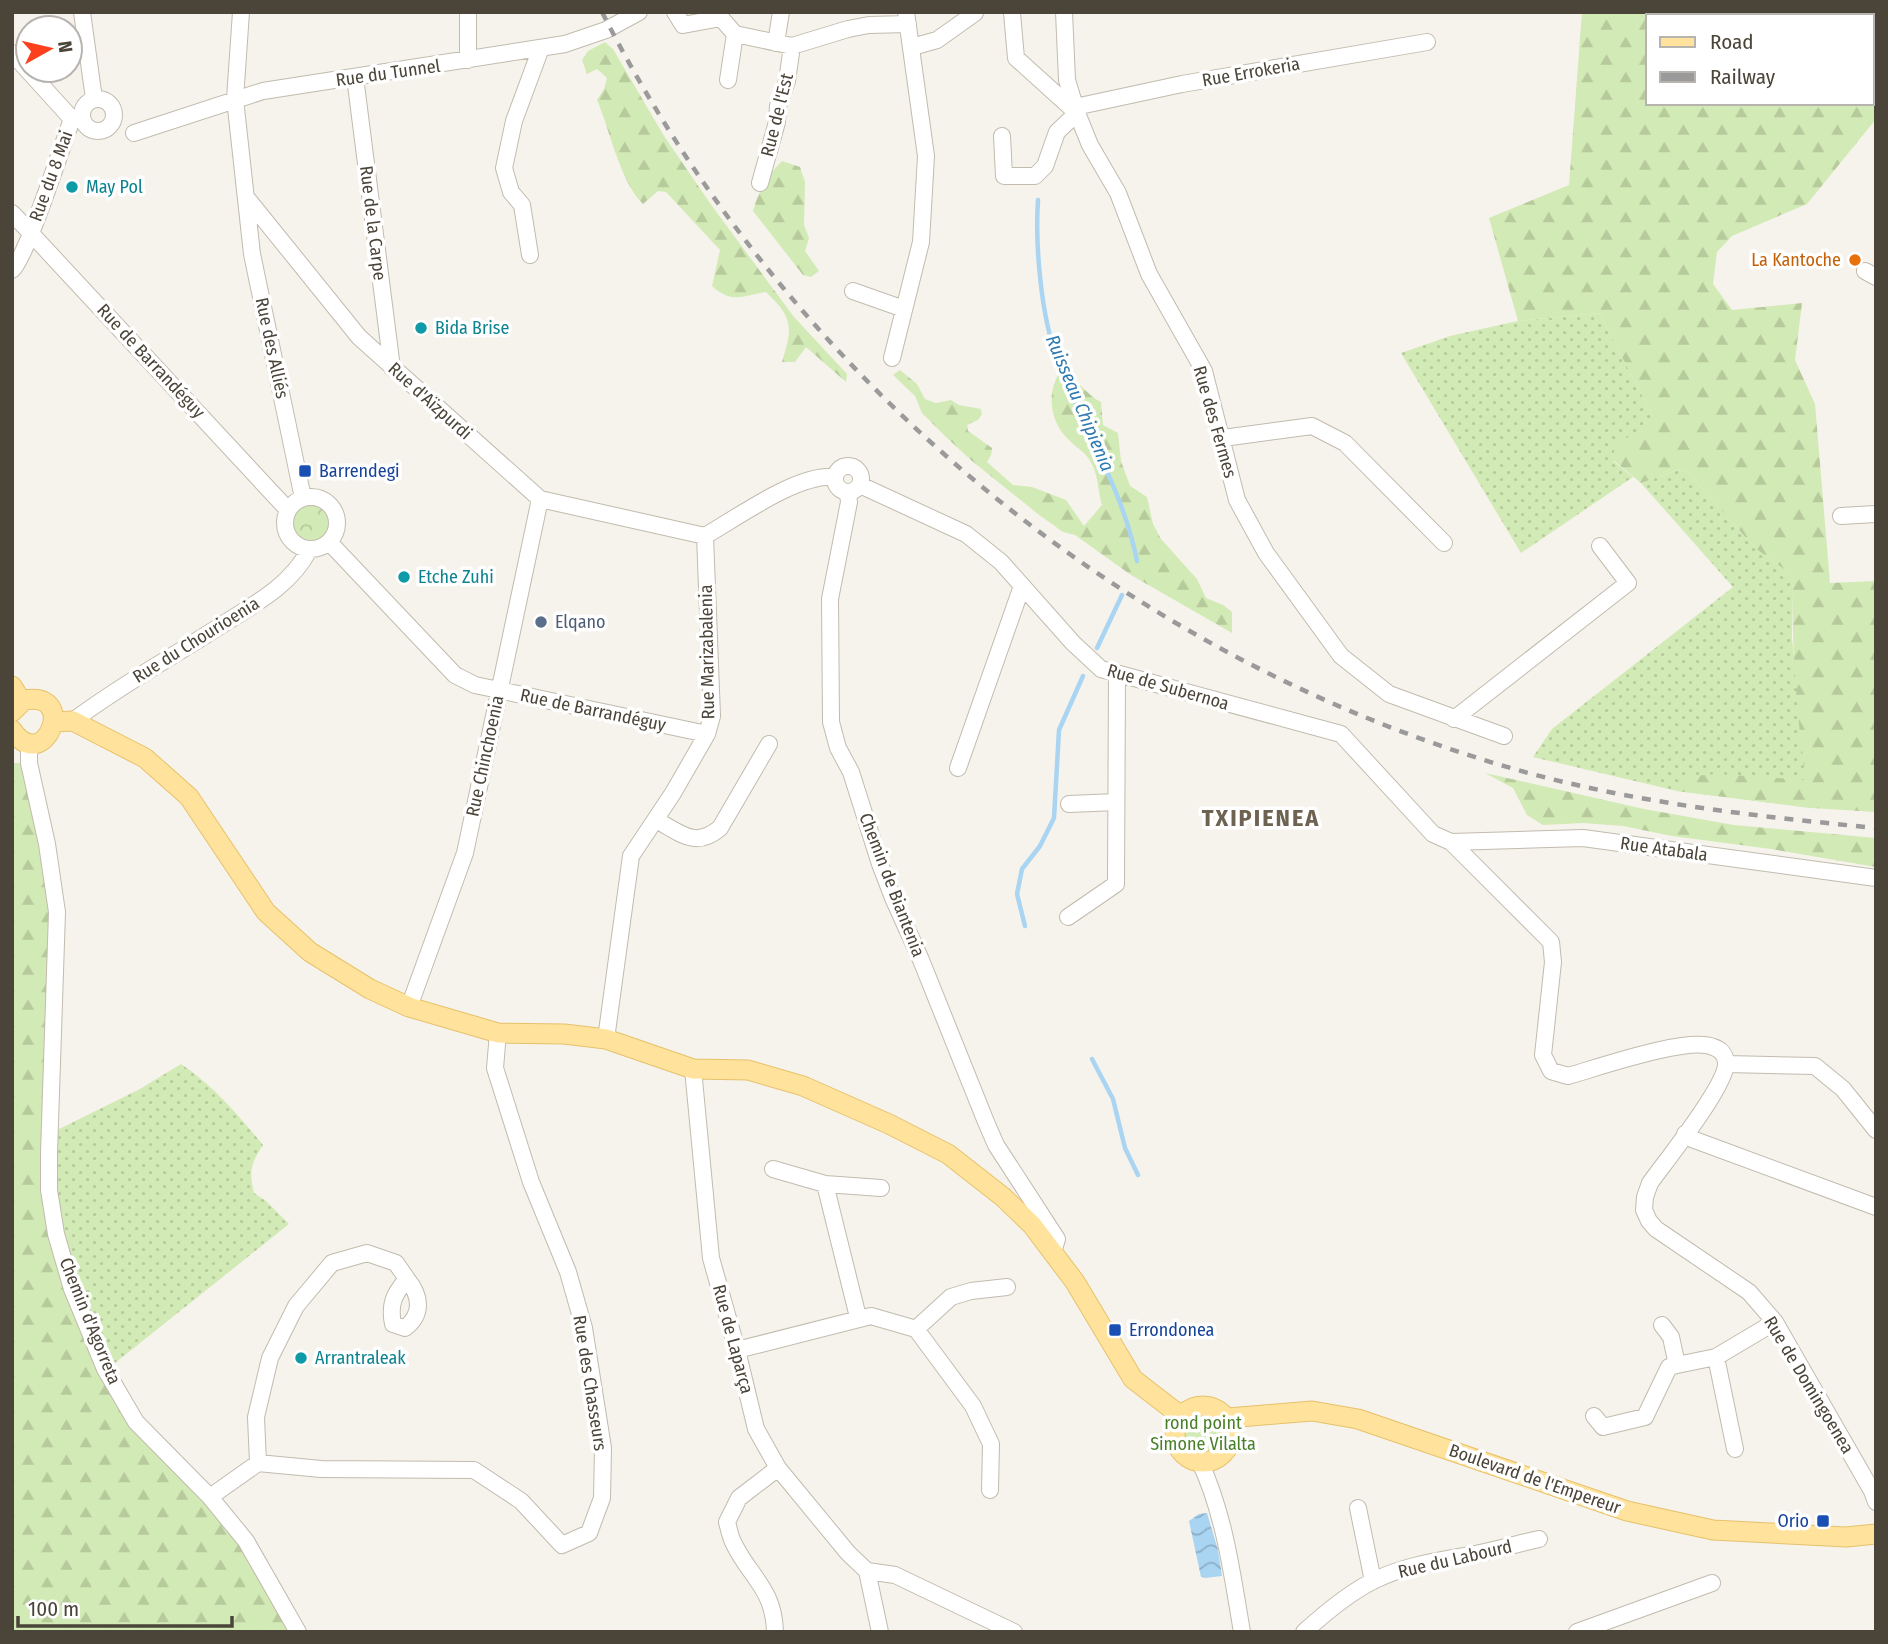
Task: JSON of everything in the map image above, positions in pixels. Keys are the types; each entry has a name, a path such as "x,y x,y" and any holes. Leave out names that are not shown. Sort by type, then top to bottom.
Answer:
{"main road":[{"path":"15,700 32,699 45,703 53,715 145,758 189,797 266,912 310,952 370,989 409,1007 498,1033 564,1034 606,1039 693,1069 748,1070 803,1086 948,1154 1003,1197 1032,1225 1075,1282 1133,1379 1181,1416 1175,1430 1177,1445 1186,1457 1200,1462 1213,1461 1223,1454 1230,1443 1232,1430 1228,1419"},
{"path":"18,739 43,740 64,721"},
{"name":"Boulevard de l'Empereur","path":"1181,1416 1190,1408 1202,1405 1217,1408 1228,1419 1312,1411 1357,1419 1628,1511 1713,1530 1846,1537 1876,1534"},
{"name":"Boulevard de l'Empereur","path":"1846,1537 1876,1548"}],"street":[{"path":"82,12 94,99"},
{"path":"241,12 235,99 246,197"},
{"path":"468,12 468,60"},
{"name":"Rue du Tunnel","path":"110,124 134,133 263,91 565,44 590,37 639,12"},
{"path":"675,12 683,25 721,18 735,34 784,45 907,18 926,156 920,242 892,358"},
{"name":"Rue de l'Est","path":"760,183 787,81 780,12"},
{"name":"Rue des Fermes","path":"1064,12 1067,80 1076,110 1090,145 1118,193 1149,274 1204,371 1237,500 1266,553 1341,656 1389,694 1504,736"},
{"path":"912,47 937,40 975,13"},
{"path":"1002,136 1004,176 1035,176 1045,166 1057,132 1076,110 1016,58 1012,13"},
{"path":"728,80 735,34"},
{"name":"Rue Errokeria","path":"1076,110 1182,84 1427,42"},
{"path":"530,255 522,205 511,192 504,168 514,121 541,48"},
{"path":"12,53 77,118 93,131 110,124 114,107 105,100 94,99 86,104 77,118"},
{"name":"Rue de la Carpe","path":"355,77 392,368"},
{"name":"Rue du 8 Mai","path":"12,270 17,266 77,118"},
{"name":"Rue d'Aïzpurdi","path":"246,197 359,337 540,499 705,536"},
{"name":"Rue des Alliés","path":"246,197 252,254 303,498"},
{"name":"Rue de Barrandéguy","path":"12,213 288,510"},
{"path":"853,291 904,309"},
{"path":"1223,438 1312,426 1345,443 1444,543"},
{"path":"845,466 858,471 861,478 854,489 840,491 834,477 838,470 845,466"},
{"path":"705,536 801,481 823,476 834,477"},
{"name":"Rue de Subernoa","path":"854,489 966,534 1001,562 1073,643 1101,669 1341,734 1433,834 1451,842"},
{"name":"Chemin de Biantenia","path":"854,489 849,502 830,599 831,722 834,737 851,772 893,898 986,1122 996,1145 1057,1239 1053,1252"},
{"path":"303,498 321,499 329,503 336,514 338,523 335,535 330,542 318,549 309,550 295,544 286,530 288,510 303,498"},
{"name":"Rue Chinchoenia","path":"409,1007 465,853 540,499"},
{"path":"1841,516 1876,514"},
{"name":"Rue Marizabalenia","path":"606,1039 631,856 656,820 707,734 712,716 705,536"},
{"name":"Rue de Barrandéguy","path":"330,542 455,675 475,685 707,734"},
{"path":"1454,719 1628,583 1600,546"},
{"name":"Rue du Chourioenia","path":"64,721 270,594 300,567 309,550"},
{"path":"958,768 1022,586"},
{"path":"1068,918 1116,884 1116,675"},
{"name":"Chemin d'Agorreta","path":"18,739 29,763 47,844 57,912 49,1190 56,1234 72,1289 104,1369 136,1422 210,1497 246,1541 293,1629"},
{"path":"656,820 689,837 699,839 710,836 720,828 769,744"},
{"path":"1069,804 1116,802"},
{"name":"Rue Atabala","path":"1451,842 1583,838 1876,878"},
{"path":"1451,842 1551,942 1553,962 1544,1055 1551,1071 1568,1076 1680,1046 1711,1045 1723,1052 1727,1064 1815,1066 1843,1089 1876,1130"},
{"name":"Rue des Chasseurs","path":"258,1464 321,1469 474,1470 522,1501 562,1545 589,1533 602,1499 603,1448 584,1328 568,1272 531,1182 495,1069 498,1033"},
{"name":"Rue de Domingoenea","path":"1727,1064 1718,1087 1650,1183 1644,1210 1656,1229 1749,1292 1775,1322 1874,1496"},
{"name":"Rue de Laparça","path":"693,1069 711,1258 756,1429 778,1468 848,1553 867,1571"},
{"path":"1685,1134 1876,1207"},
{"path":"773,1169 825,1184 881,1188"},
{"path":"825,1184 858,1317"},
{"path":"210,1497 258,1464 256,1417 270,1358 296,1306 332,1263 367,1253 396,1263 407,1279"},
{"path":"916,1329 951,1297 971,1291 1007,1287"},
{"path":"737,1350 871,1315 916,1329 973,1406 990,1444 990,1490"},
{"path":"1594,1416 1603,1427 1645,1417 1669,1367 1716,1357 1775,1322"},
{"path":"1662,1325 1671,1337 1677,1365"},
{"path":"1716,1357 1735,1449"},
{"path":"1200,1462 1211,1486 1224,1533 1242,1632"},
{"path":"775,1632 775,1617 764,1588 734,1544 727,1522 739,1498 778,1468"},
{"path":"1358,1508 1373,1581"},
{"name":"Rue du Labourd","path":"1304,1632 1373,1581 1420,1563 1476,1554 1539,1539"},
{"path":"880,1632 867,1571 895,1575 1014,1632"},
{"path":"1577,1632 1712,1583"}],"green space":[{"path":"1582,12 1876,12 1876,119 1807,204 1732,236 1717,252 1713,284 1732,310 1802,303 1795,360 1815,404 1830,583 1876,581 1876,812 1811,808 1677,791 1681,777 1717,774 1806,780 1795,678 1792,575 1755,548 1684,468 1641,483 1613,460 1615,445 1655,420 1599,313 1518,321 1489,218 1569,185"},
{"path":"605,42 613,49 664,136 712,206 794,317 847,374 846,382 806,347 795,362 782,362 789,331 786,316 775,301 766,292 732,297 719,292 712,286 720,250 666,192 658,191 643,204 635,194 622,169 597,100 607,78 597,69 587,74 582,60 588,51"},
{"path":"782,161 800,167 805,182 804,225 809,238 805,251 819,271 811,277 803,275 753,211 764,184"},
{"path":"1599,313 1655,420 1613,461 1633,477 1521,553 1401,353 1450,336 1518,321"},
{"path":"1063,367 1101,402 1103,425 1118,433 1121,461 1130,486 1147,497 1153,524 1161,539 1197,579 1206,598 1232,612 1232,633 1131,575 1075,535 1063,532 1038,514 946,437 922,413 915,396 893,375 900,370 917,384 925,399 936,403 951,400 959,405 981,409 982,414 978,420 967,425 968,431 992,448 987,462 1013,485 1032,487 1066,500 1084,526 1102,505 1092,465 1087,456 1062,432 1053,414 1054,385"},
{"path":"1684,468 1755,548 1792,575 1792,639 1811,808 1677,791 1533,757 1552,729 1733,587 1641,483"},
{"path":"312,504 326,509 331,523 326,537 312,542 298,537 293,523 298,509"},
{"path":"12,763 29,763 57,912 56,1234 136,1422 210,1497 298,1632 12,1632"},
{"path":"1485,773 1644,809 1734,825 1876,838 1876,867 1623,826 1583,823 1543,825 1527,815 1513,788"},
{"path":"181,1064 215,1091 263,1145 252,1168 254,1193 289,1224 115,1363 91,1317 62,1229 49,1134 140,1089"},
{"name":"rond point Simone Vilalta","path":"1198,1406 1208,1406 1223,1414 1229,1423 1229,1445 1223,1454 1208,1462 1198,1462 1180,1450 1175,1439 1175,1429 1187,1411"}],"water":[{"path":"1207,1513 1218,1550 1222,1576 1205,1578 1201,1577 1189,1521 1199,1514"}],"waterway":[{"name":"Ruisseau Chipienia","path":"1038,200 1040,280 1051,341 1067,384 1122,507 1137,561"},
{"name":"Ruisseau Chipienia","path":"1097,648 1122,595"},
{"name":"Ruisseau Chipienia","path":"1025,926 1017,894 1022,869 1040,846 1054,818 1059,730 1083,676"},
{"name":"Ruisseau Chipienia","path":"1092,1059 1113,1099 1125,1148 1138,1175"}],"railway":[{"path":"602,12 678,145 767,268 868,382 980,485 1102,576 1232,654 1370,719 1514,769 1649,799 1739,813 1876,828"}],"place":[{"name":"May Pol","path":"72,187"},
{"name":"La Kantoche","path":"1855,260"},
{"name":"Bida Brise","path":"421,328"},
{"name":"Barrendegi","path":"305,471"},
{"name":"Etche Zuhi","path":"404,577"},
{"name":"Elqano","path":"541,622"},
{"name":"Errondonea","path":"1115,1330"},
{"name":"Arrantraleak","path":"301,1358"},
{"name":"Orio","path":"1823,1521"}],"district":[{"name":"TXIPIENEA","path":"1261,818"}]}
